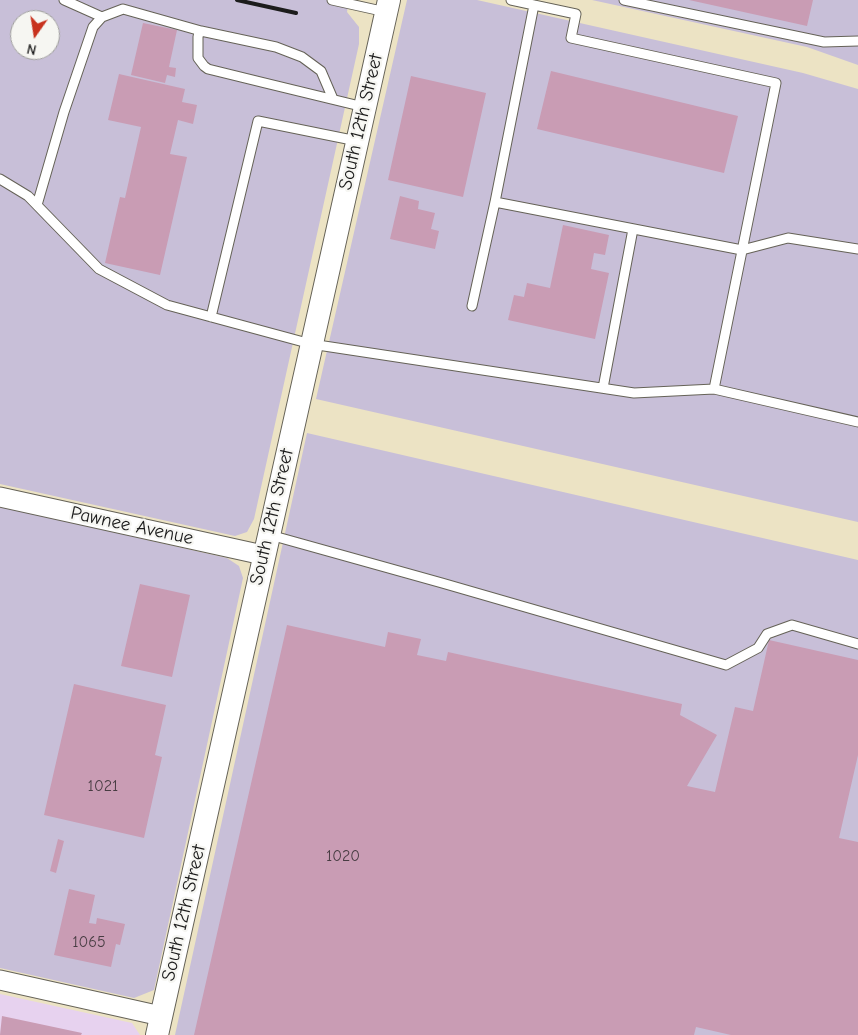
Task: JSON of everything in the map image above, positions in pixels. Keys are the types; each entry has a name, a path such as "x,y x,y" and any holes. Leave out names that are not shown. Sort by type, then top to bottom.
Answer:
{"street":[{"name":"South 12th Street","path":"159,1025 387,6"},
{"name":"Pawnee Avenue","path":"0,497 266,545"},
{"path":"0,980 159,1025"}],"lane":[{"path":"64,0 102,17"},
{"path":"332,0 387,6"},
{"path":"511,0 576,14 571,38 776,83 714,389"},
{"path":"624,0 824,42 858,41"},
{"path":"472,306 495,202 534,5"},
{"path":"37,205 64,112 93,27 102,17 114,11 123,9 202,31 276,47 302,57 321,72 333,99"},
{"path":"202,31 198,37 197,52 201,63 208,69 364,107"},
{"path":"211,317 258,121 357,141"},
{"path":"0,179 28,196 99,269 167,305 311,344 634,393 714,389 858,422"},
{"path":"495,202 742,250 788,238 858,249"},
{"path":"603,388 632,229"},
{"path":"266,545 433,580 726,665 758,648 767,634 792,625 858,644"}],"shaded area":[{"path":"0,0 349,0 347,12 359,27 359,44 254,519 247,532 235,536 0,484"},
{"path":"407,0 477,0 803,73 858,89 858,522 316,399"},
{"path":"592,0 858,0 858,65 807,47"},
{"path":"307,433 858,560 858,1035 175,1035"},
{"path":"0,508 227,558 239,566 243,578 154,990 134,998 0,968"},
{"path":"0,994 132,1023 140,1035 0,1035"}],"building":[{"path":"689,0 813,0 807,26"},
{"path":"143,23 177,30 169,67 176,68 175,77 167,75 165,83 131,75"},
{"path":"551,71 738,116 724,173 537,129"},
{"path":"119,74 185,89 182,102 197,105 193,124 178,120 170,154 187,157 160,275 105,263 120,197 125,198 141,127 108,120"},
{"path":"411,76 486,93 463,197 388,180"},
{"path":"400,196 419,201 418,209 435,213 431,229 439,231 435,249 390,239"},
{"path":"563,225 609,235 605,255 594,253 591,269 609,273 595,339 508,320 514,295 524,297 527,283 550,288"},
{"path":"140,584 190,595 172,677 121,666"},
{"path":"287,625 385,647 388,632 421,639 417,655 446,661 448,652 682,704 680,715 717,735 687,786 715,792 735,707 753,711 769,640 858,660 858,755 839,838 858,842 858,1035 731,1035 696,1027 694,1035 194,1035"},
{"path":"74,684 166,705 155,755 162,757 144,838 44,815"},
{"path":"58,839 64,841 56,873 50,871"},
{"path":"69,889 95,895 89,923 96,924 97,918 125,924 120,945 116,944 111,967 54,955"},
{"path":"2,1016 82,1033 81,1035 0,1035"}],"railway":[{"path":"237,0 296,13"}]}
